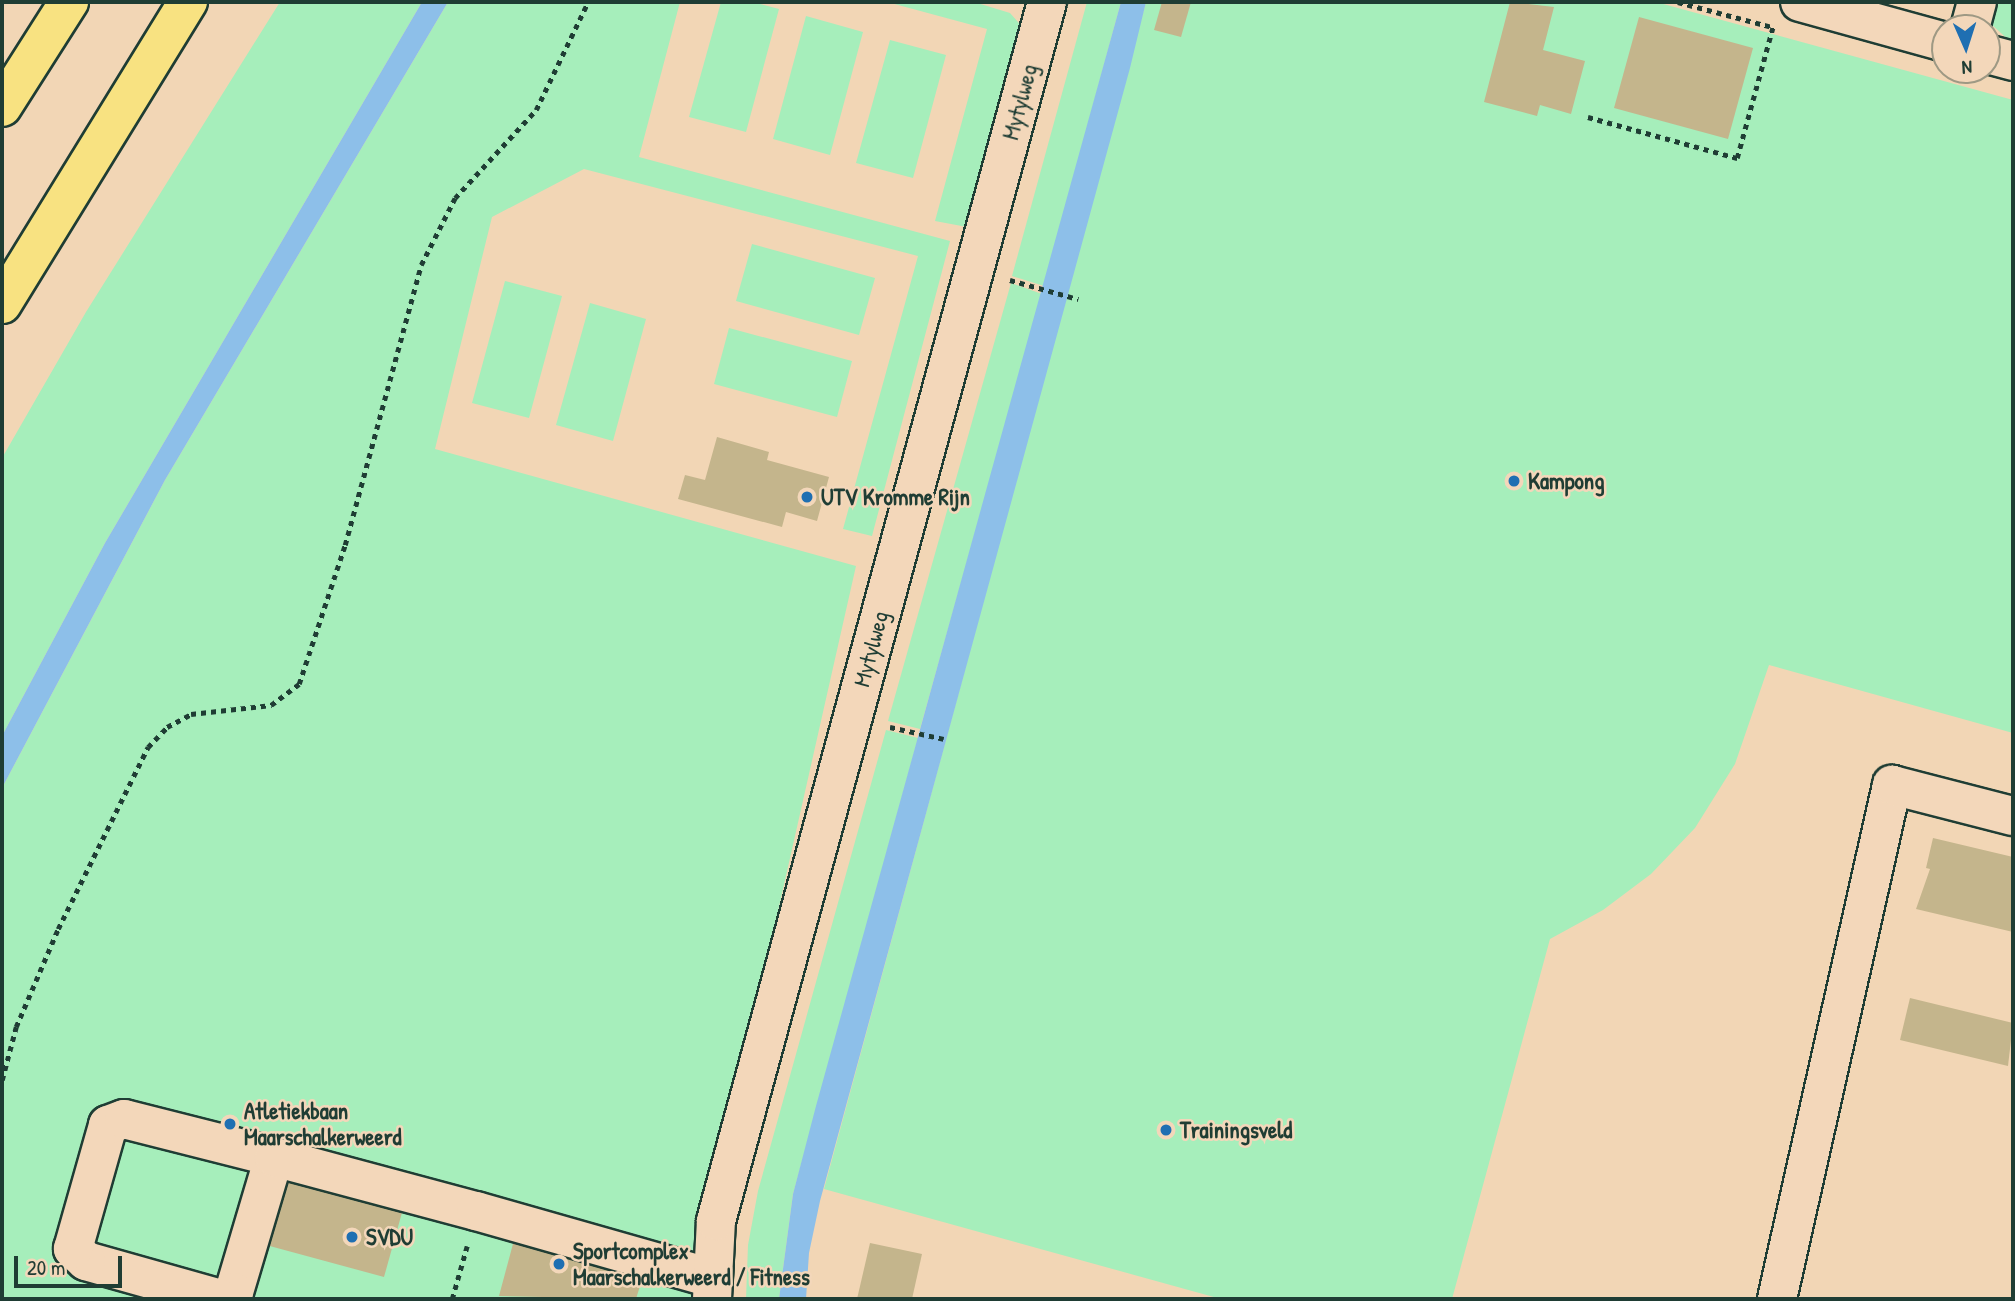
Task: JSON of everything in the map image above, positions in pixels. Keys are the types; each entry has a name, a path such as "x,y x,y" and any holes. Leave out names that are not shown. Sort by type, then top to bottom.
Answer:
{"highway":[{"path":"2,107 69,2"},
{"path":"2,304 188,2"}],"street":[{"name":"Mytylweg","path":"711,1289 716,1221 1047,2"},
{"path":"1788,8 1931,39"},
{"path":"1777,1299 1892,785 2013,816"},
{"path":"274,1157 234,1292 220,1299 86,1261 73,1249 108,1125 124,1119 274,1157 476,1212 711,1289"}],"path":[{"path":"2,1080 16,1027 58,929 148,747 167,727 191,713 271,705 299,684 333,584 421,265 455,198 536,110 587,2"},
{"path":"1588,117 1737,158 1788,8"},
{"path":"1044,289 1078,299"},
{"path":"924,733 944,739"},
{"path":"452,1299 476,1212"}],"green space":[{"path":"280,2 422,2 105,543 2,736 2,458 86,312"},
{"path":"448,2 680,2 639,157 950,241 872,536 843,529 918,256 584,169 492,217 435,449 856,566 720,1168 698,1299 2,1299 2,788 165,480"},
{"path":"721,2 753,2 779,9 746,132 689,117"},
{"path":"887,2 974,2 1010,13 1025,30 967,227 935,221 987,29"},
{"path":"1087,2 1121,2 1044,286 1012,276"},
{"name":"Kampong","path":"1146,2 1656,2 1931,77 1931,84 1955,84 2013,100 2013,733 1769,665 1735,764 1695,828 1651,874 1603,910 1550,939 1452,1299 1221,1299 824,1189"},
{"path":"1991,2 2013,2 2013,44 2001,33 2001,14 1991,14"},
{"path":"806,16 863,32 830,155 773,139"},
{"path":"890,40 946,55 913,178 856,163"},
{"path":"752,244 875,278 859,335 736,301"},
{"path":"505,281 562,296 529,418 472,403"},
{"path":"1011,283 1042,294 920,729 888,721"},
{"path":"590,303 646,319 613,441 556,425"},
{"path":"729,328 852,361 837,417 714,384"},
{"path":"886,730 918,738 793,1194 779,1299 746,1299 748,1245 758,1191"}],"water":[{"path":"422,2 448,2 165,480 2,788 2,736 105,543"},
{"path":"1121,2 1146,2 820,1201 809,1253 806,1299 779,1299 793,1194 816,1106"}],"building":[{"path":"1162,2 1191,2 1181,37 1154,30"},
{"path":"1510,2 1554,7 1543,50 1585,61 1571,114 1540,105 1537,116 1484,102"},
{"path":"1639,17 1753,48 1728,139 1614,108"},
{"path":"717,437 769,452 767,460 829,477 817,521 786,512 782,527 678,499 685,475 705,480"},
{"path":"1933,838 2013,857 2013,932 1916,909 1930,869 1926,868"},
{"path":"1910,998 2013,1023 2008,1066 1900,1040"},
{"path":"285,1176 403,1209 384,1277 266,1245"},
{"path":"514,1240 643,1276 636,1299 499,1296"},
{"path":"870,1243 922,1254 912,1299 857,1299"}],"place":[{"name":"Kampong","path":"1514,481"},
{"name":"UTV Kromme Rijn","path":"807,497"},
{"name":"Atletiekbaan Maarschalkerweerd","path":"230,1124"},
{"name":"Trainingsveld","path":"1166,1130"},
{"name":"SVDU","path":"352,1237"},
{"name":"Sportcomplex Maarschalkerweerd / Fitness","path":"559,1264"}]}
